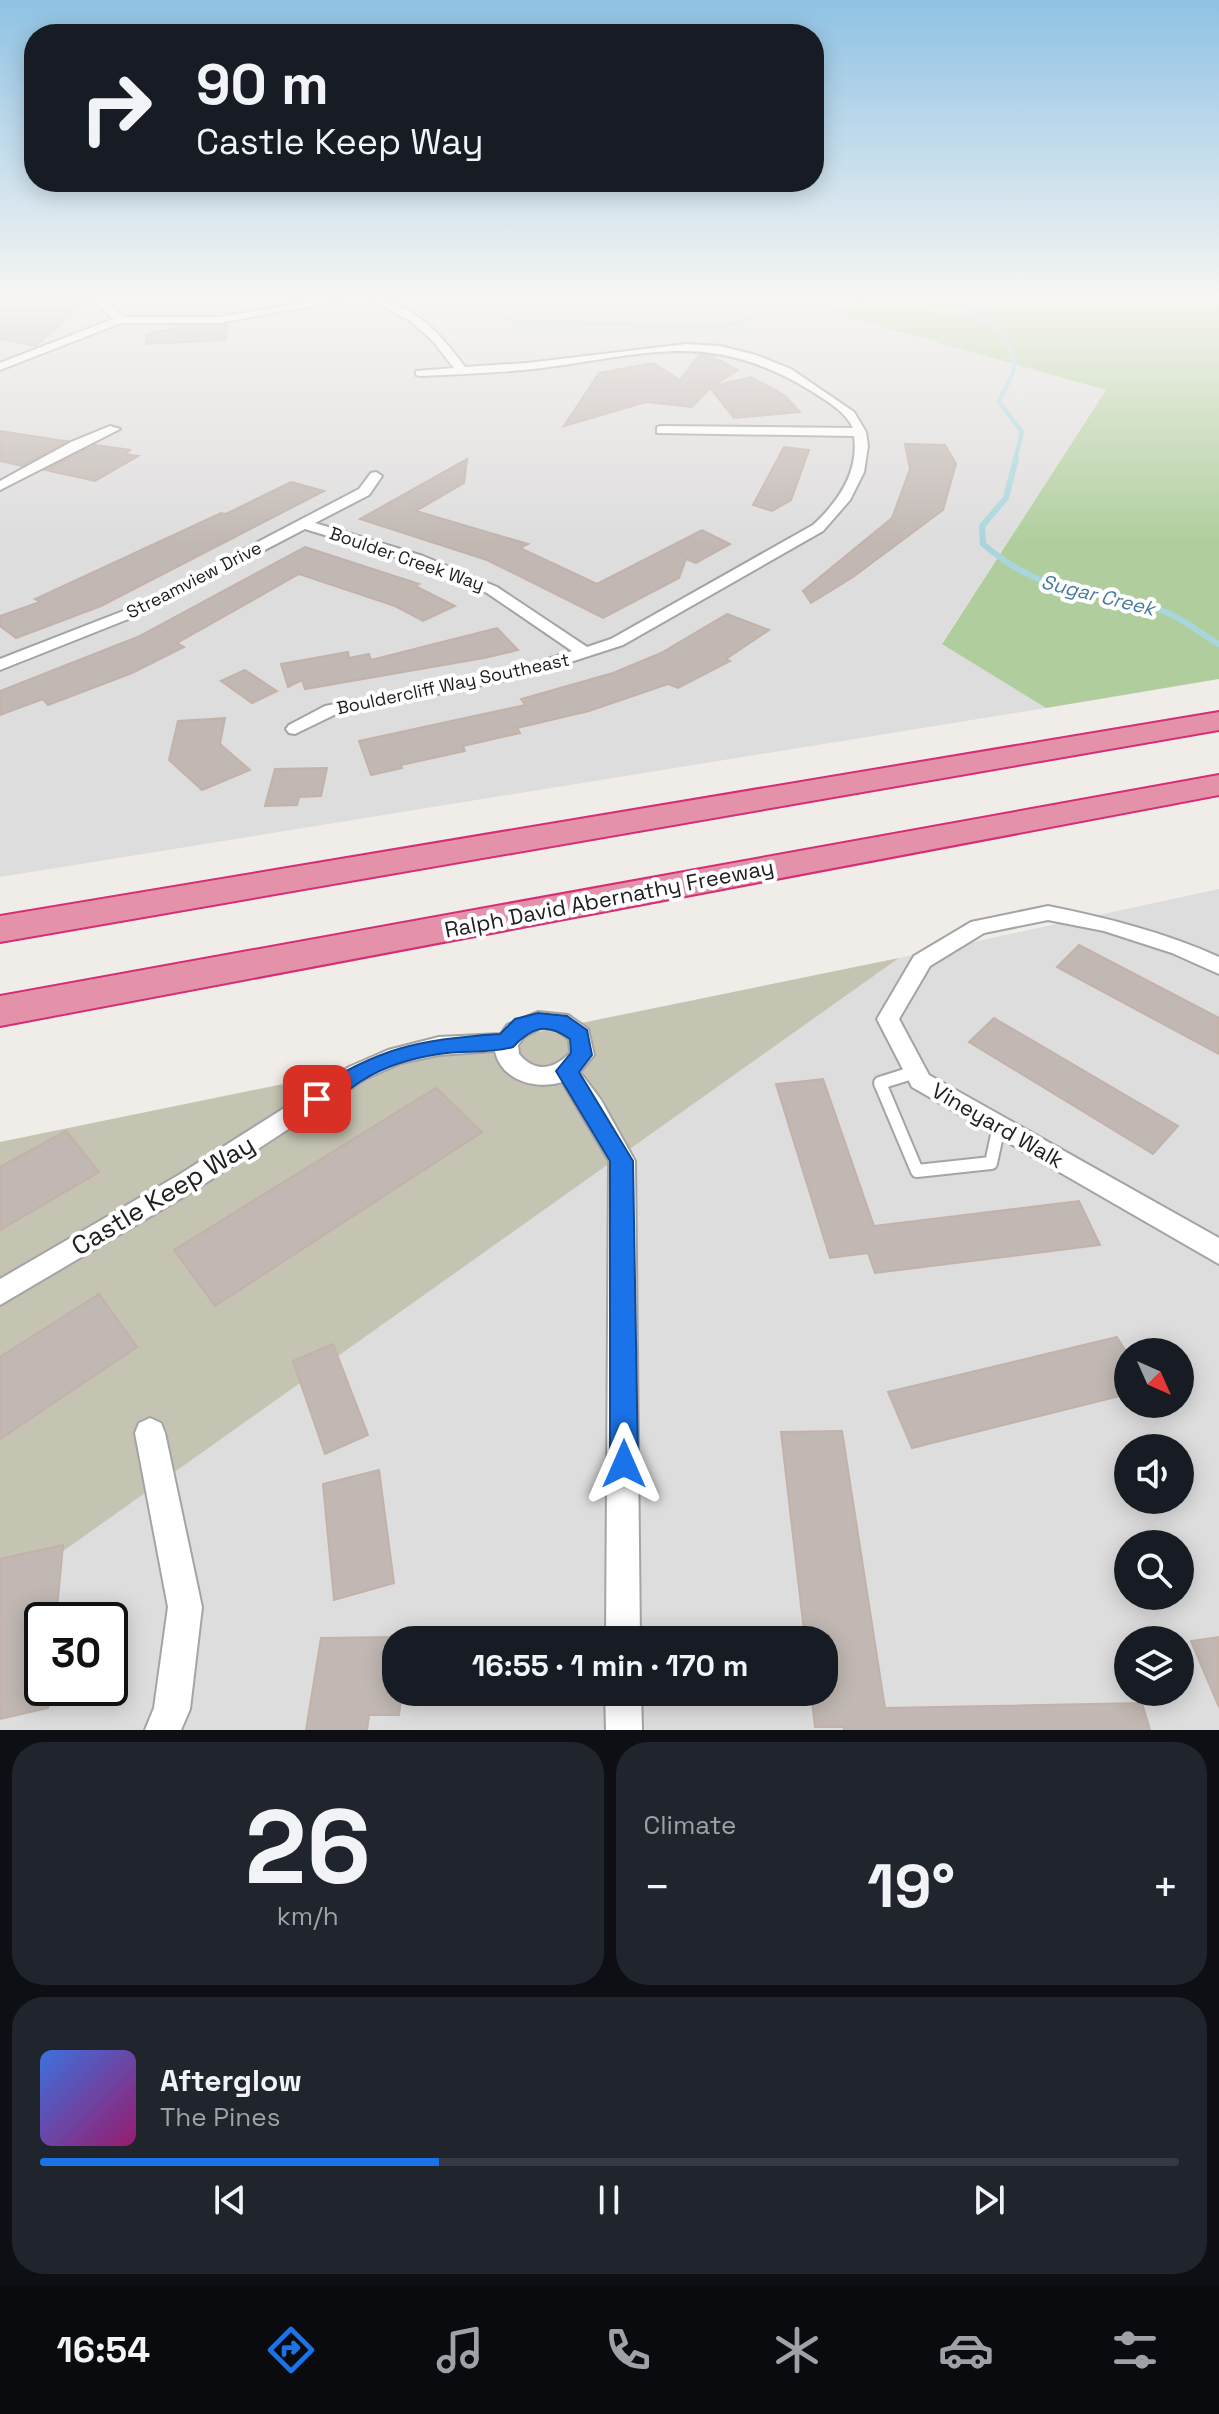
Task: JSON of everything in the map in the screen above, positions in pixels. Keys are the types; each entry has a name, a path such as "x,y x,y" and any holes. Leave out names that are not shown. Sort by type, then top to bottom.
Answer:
{"highway":[{"path":"0,929 1219,721"},
{"name":"Ralph David Abernathy Freeway","path":"0,1011 1219,785"}],"street":[{"path":"661,430 860,432 850,413 806,382"},
{"path":"0,486 75,445 114,429"},
{"name":"Bouldercliff Way Southeast","path":"295,729 331,710 527,671 587,654 650,626 818,528 844,503 851,490 862,452 860,432"},
{"name":"Streamview Drive","path":"0,665 141,609 364,492 376,476"},
{"name":"Boulder Creek Way","path":"304,524 418,559 492,590 587,654"},
{"name":"Vineyard Walk","path":"1219,966 1180,948 1107,925 1048,913 978,927 922,961 888,1019 920,1081 1219,1252"},
{"path":"538,1020 560,1021 572,1027 583,1044 582,1055 567,1071 553,1076 523,1074 507,1059 506,1042 522,1025 538,1020"},
{"name":"Castle Keep Way","path":"0,1293 186,1183 357,1073 396,1056 439,1046 506,1042"},
{"path":"567,1071 592,1107 622,1161 623,1626"},
{"path":"150,1433 185,1607 172,1709 163,1730"},
{"path":"623,1706 624,1730"}],"lane":[{"path":"915,1072 880,1083 917,1171 991,1163 999,1126"}],"shaded area":[{"path":"0,382 1077,382 1106,390 942,643 1046,708 0,877"},
{"path":"1219,889 1219,1730 0,1730 0,1596 899,958"},
{"path":"899,958 0,1596 0,1142"}],"green space":[{"path":"1077,382 1219,382 1219,679 1046,708 942,644 1106,390"}],"building":[{"path":"593,382 720,382 713,386 731,382 760,382 784,395 800,412 734,418 710,388 692,407 646,402 564,426"},
{"path":"0,431 67,441 22,466 0,461"},
{"path":"905,444 945,445 956,464 943,510 853,577 811,603 803,591 892,518 910,469"},
{"path":"95,445 130,450 125,454 138,456 95,481 45,470"},
{"path":"784,447 809,450 791,500 772,511 753,505"},
{"path":"467,459 464,483 416,511 528,544 520,548 597,584 702,530 730,544 696,563 686,559 679,578 603,618 487,560 360,519"},
{"path":"291,482 324,491 101,606 16,638 0,626 0,616 40,602 35,599"},
{"path":"305,547 419,584 415,586 455,606 423,621 395,606 299,574 177,643 184,647 132,673 48,705 43,699 0,715 0,691 140,636"},
{"path":"727,614 769,630 726,659 730,661 678,688 668,684 589,711 517,728 520,733 463,746 465,751 371,775 359,741 525,705 521,699 613,673 661,653"},
{"path":"497,628 518,650 305,689 302,680 288,687 281,664 348,652 349,658 369,654 371,660"},
{"path":"245,670 277,691 252,703 221,681"},
{"path":"225,718 220,744 250,770 202,790 169,760 178,721"},
{"path":"327,768 321,796 299,797 297,805 265,806 275,769"},
{"path":"1079,945 1219,1018 1219,1054 1057,967"},
{"path":"994,1018 1178,1126 1153,1154 969,1042"},
{"path":"823,1079 874,1226 1079,1201 1100,1245 875,1273 868,1253 830,1258 776,1084"},
{"path":"436,1088 482,1132 215,1306 174,1250"},
{"path":"66,1131 99,1172 0,1230 0,1167"},
{"path":"99,1294 137,1347 0,1439 0,1357"},
{"path":"1117,1337 1118,1338 1114,1338 1114,1398 912,1448 888,1392"},
{"path":"333,1344 368,1435 325,1454 293,1361"},
{"path":"842,1431 885,1708 1114,1704 1114,1706 1143,1706 1150,1730 844,1730 844,1727 815,1727 813,1706 838,1706 838,1626 803,1626 781,1432"},
{"path":"379,1470 394,1583 334,1600 323,1484"},
{"path":"63,1545 58,1602 24,1602 24,1706 48,1708 0,1719 0,1559"},
{"path":"382,1637 382,1706 400,1706 399,1715 369,1715 367,1730 306,1730 321,1638"},
{"path":"1219,1637 1219,1707 1194,1648 1194,1641"}],"waterway":[{"name":"Sugar Creek","path":"1009,382 999,402 1022,432 1015,460"},
{"name":"Sugar Creek","path":"1016,458 1006,498 982,526 983,544 1027,574 1048,583 1160,610 1219,644"}],"route":[{"path":"317,1099 357,1073 396,1056 439,1046 506,1042 511,1033 522,1025 538,1020 560,1021 580,1035 582,1055 567,1071 592,1107 622,1161 624,1464"}]}
